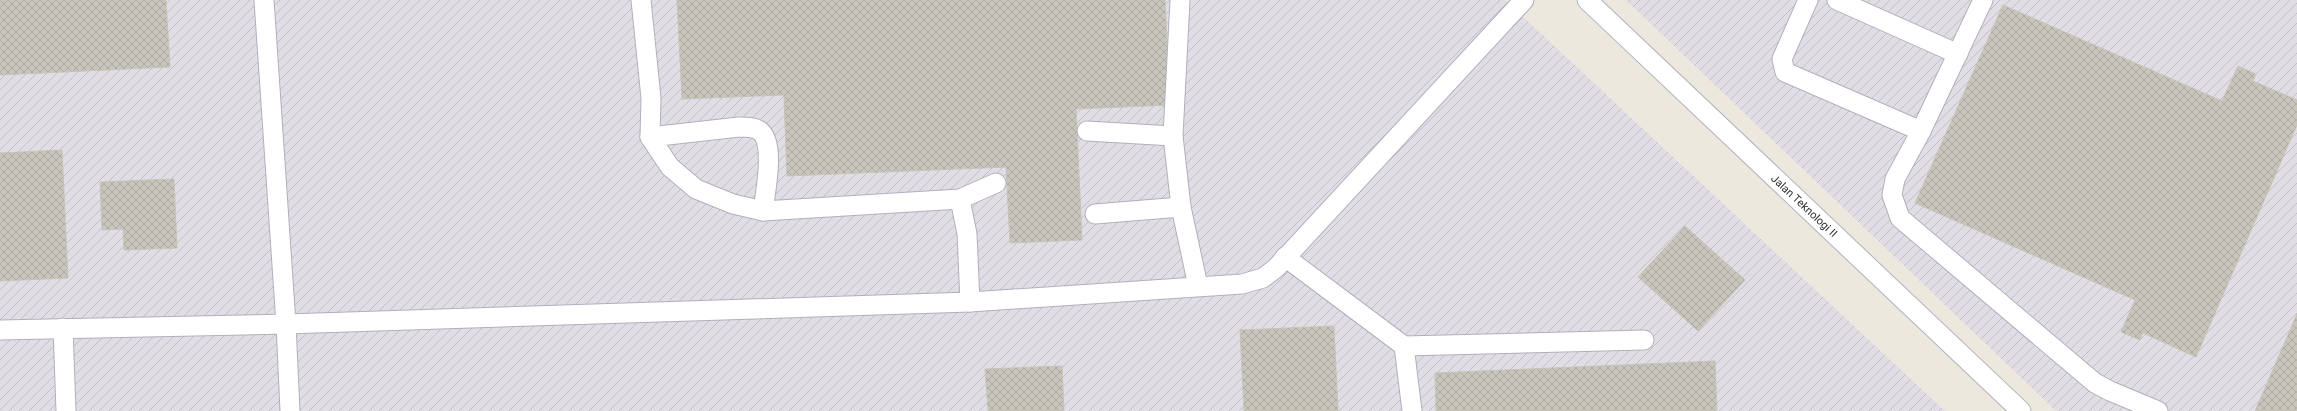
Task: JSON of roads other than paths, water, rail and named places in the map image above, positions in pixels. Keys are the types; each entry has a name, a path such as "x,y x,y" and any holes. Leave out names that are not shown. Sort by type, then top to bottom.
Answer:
{"lane":[{"path":"264,0 286,324 290,411"},
{"path":"641,0 651,98 650,137 670,167 696,189 733,204 763,211 960,199 996,183"},
{"path":"1180,0 1174,136 1181,207 1198,286"},
{"path":"0,330 286,324 970,302 1242,284 1263,278 1285,257 1524,0"},
{"name":"Jalan Teknologi II","path":"1587,0 2021,411"},
{"path":"1808,0 1782,59 1785,72 1921,131"},
{"path":"1837,0 1958,54"},
{"path":"1983,0 1921,131 1895,179 1892,195 1900,218 2095,383 2110,392 2158,411"},
{"path":"650,137 739,127 751,128 760,131 767,140 769,151 763,211"},
{"path":"1087,131 1174,136"},
{"path":"960,199 967,234 970,302"},
{"path":"1095,214 1181,207"},
{"path":"1285,257 1404,346 1644,340"},
{"path":"63,328 66,411"},
{"path":"1404,346 1412,411"}]}
